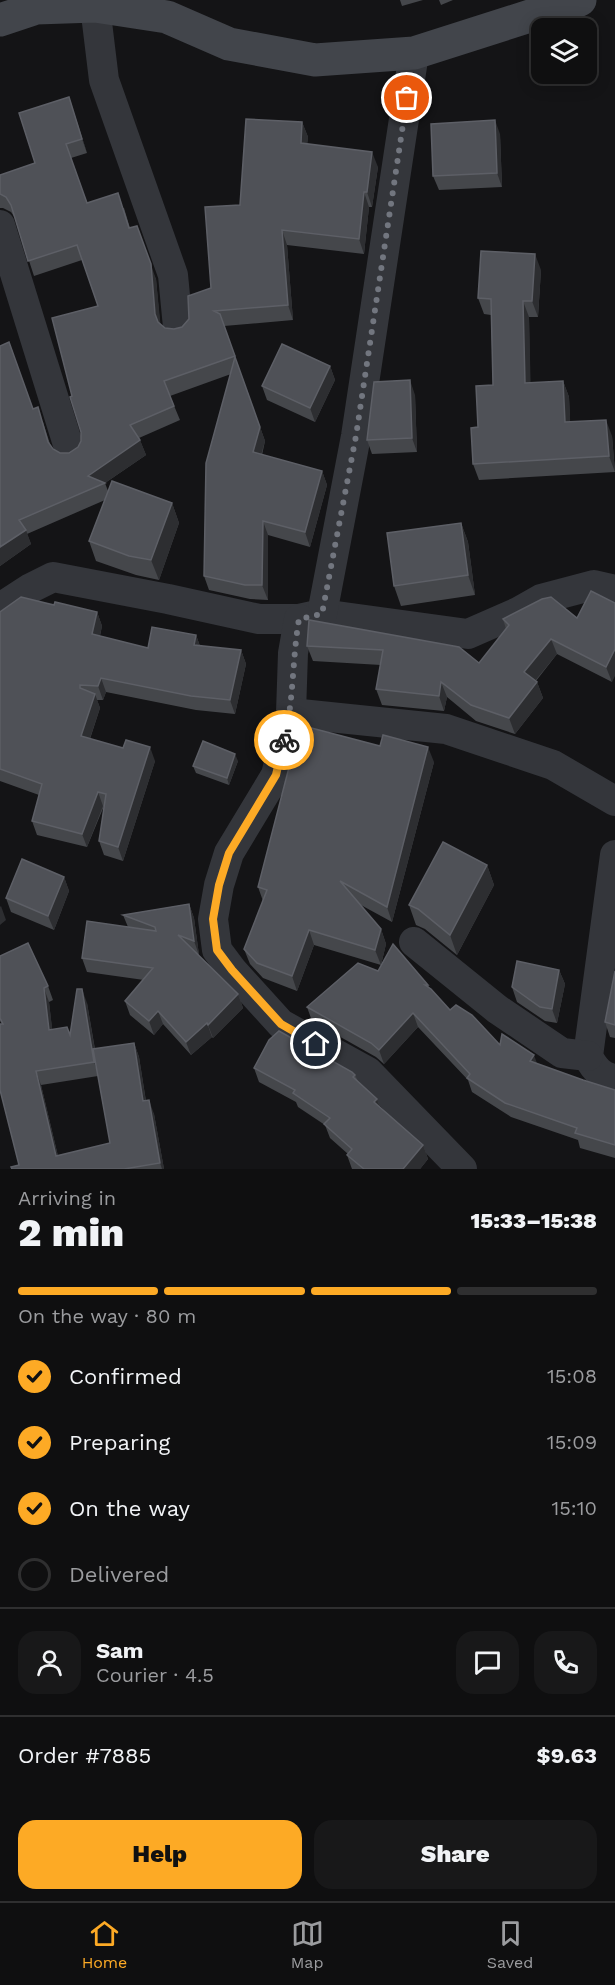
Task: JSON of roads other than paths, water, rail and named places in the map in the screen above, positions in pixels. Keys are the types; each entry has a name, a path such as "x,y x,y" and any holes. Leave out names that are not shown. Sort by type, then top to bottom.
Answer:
{"street":[{"path":"0,20 36,8 95,6 167,18 229,44 315,60 414,53 580,0"},
{"path":"95,6 104,80 173,274 178,327"},
{"path":"414,53 356,436 310,616 293,653 291,713 276,775 229,853 219,885 213,919 217,950 281,1024 368,1072 462,1169"},
{"path":"0,225 70,451"},
{"path":"0,611 6,604 29,589 53,577 259,619 310,616 468,634 541,599 594,585 615,590"},
{"path":"291,713 446,729 553,765 615,801"},
{"path":"615,855 588,1056 592,1066 600,1073 615,1080"},
{"path":"414,942 497,1010 562,1053 588,1056"}]}
